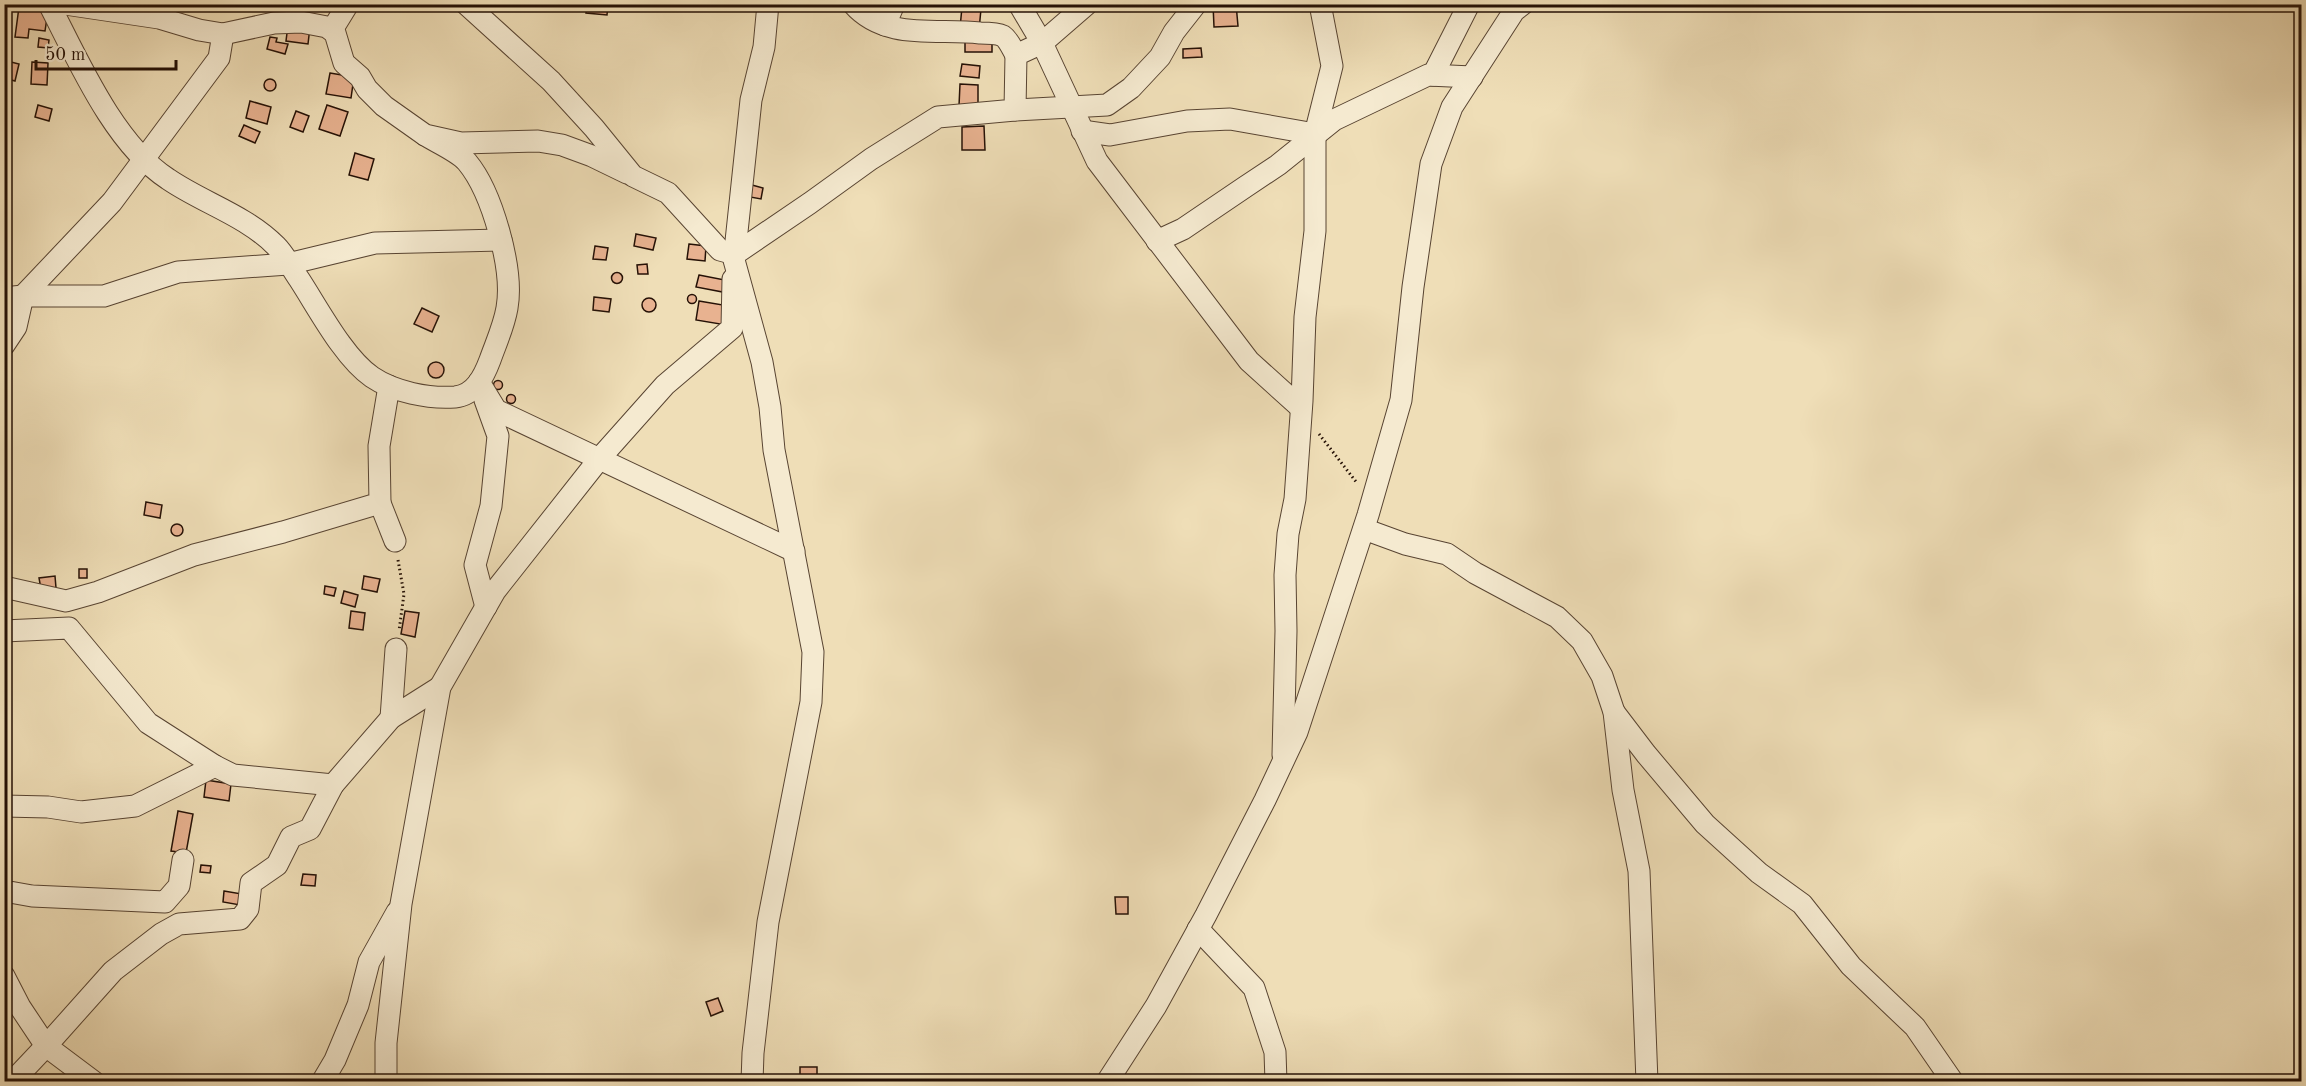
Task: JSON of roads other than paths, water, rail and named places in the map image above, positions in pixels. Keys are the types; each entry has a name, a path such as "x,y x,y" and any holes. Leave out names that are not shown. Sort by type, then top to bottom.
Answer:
{"street":[{"path":"49,4 100,101 144,158 167,179 259,231 278,248 344,348 371,376 389,386 417,394 458,397 471,391 484,375 507,307 509,280 501,240 489,202 466,161 384,106 367,89 360,77 344,63 332,30 315,23 292,22 274,23 224,34 199,30 159,18 65,4"},
{"path":"332,30 348,4"},
{"path":"386,1082 386,1043 401,904 440,687 495,591 600,458 665,385 732,328 734,257 751,100 764,47 768,4"},
{"path":"853,4 858,11 885,25 905,31 959,30 1000,34 1016,55 1016,110"},
{"path":"885,25 894,4"},
{"path":"1019,4 1042,43 1097,161 1249,361 1301,414"},
{"path":"1016,55 1042,43 1087,4"},
{"path":"734,257 871,159 938,117 1107,105 1131,88 1160,57 1174,32 1196,4"},
{"path":"1283,762 1285,575 1288,534 1295,499 1305,317 1316,231 1315,134 1332,66 1320,4"},
{"path":"1433,75 1469,4"},
{"path":"1107,1082 1156,1006 1198,929 1297,732 1364,529 1401,400 1413,286 1431,164 1452,107 1514,11 1522,4"},
{"path":"471,6 551,81 633,176"},
{"path":"4,345 16,327 14,297 112,202 219,58 224,34"},
{"path":"1157,241 1183,229 1278,165 1334,120 1353,110 1428,75 1472,77"},
{"path":"1082,131 1110,135 1187,121 1230,119 1315,134"},
{"path":"425,135 461,143 538,141 562,145 592,156 668,193 720,250 734,257 762,362 770,407 774,450 813,652 811,702 768,922 753,1053 752,1082"},
{"path":"14,297 104,296 178,272 288,264 375,243 501,240"},
{"path":"479,382 496,410 794,551"},
{"path":"479,382 498,436 491,506 475,565 486,607"},
{"path":"389,386 379,446 380,503 395,541"},
{"path":"4,587 66,601 98,592 194,555 283,532 380,503"},
{"path":"1364,529 1405,544 1447,554 1475,573 1557,617 1582,641 1602,676 1614,712 1623,790 1639,871 1647,1082"},
{"path":"4,631 69,628 148,723 233,775 333,785"},
{"path":"391,718 396,649"},
{"path":"12,1082 113,971 161,934 179,924 240,919 248,909 251,883 277,865 291,837 310,829 333,785 391,718 440,687"},
{"path":"1614,712 1705,824 1759,873 1802,904 1851,966 1915,1027 1953,1082"},
{"path":"4,806 48,807 81,812 135,806 215,766"},
{"path":"4,891 32,896 165,902 179,886 183,860"},
{"path":"322,1082 335,1060 358,1005 369,962 401,904"},
{"path":"1198,929 1254,988 1275,1052 1275,1082"},
{"path":"4,976 20,1007 46,1047 94,1082"}]}
